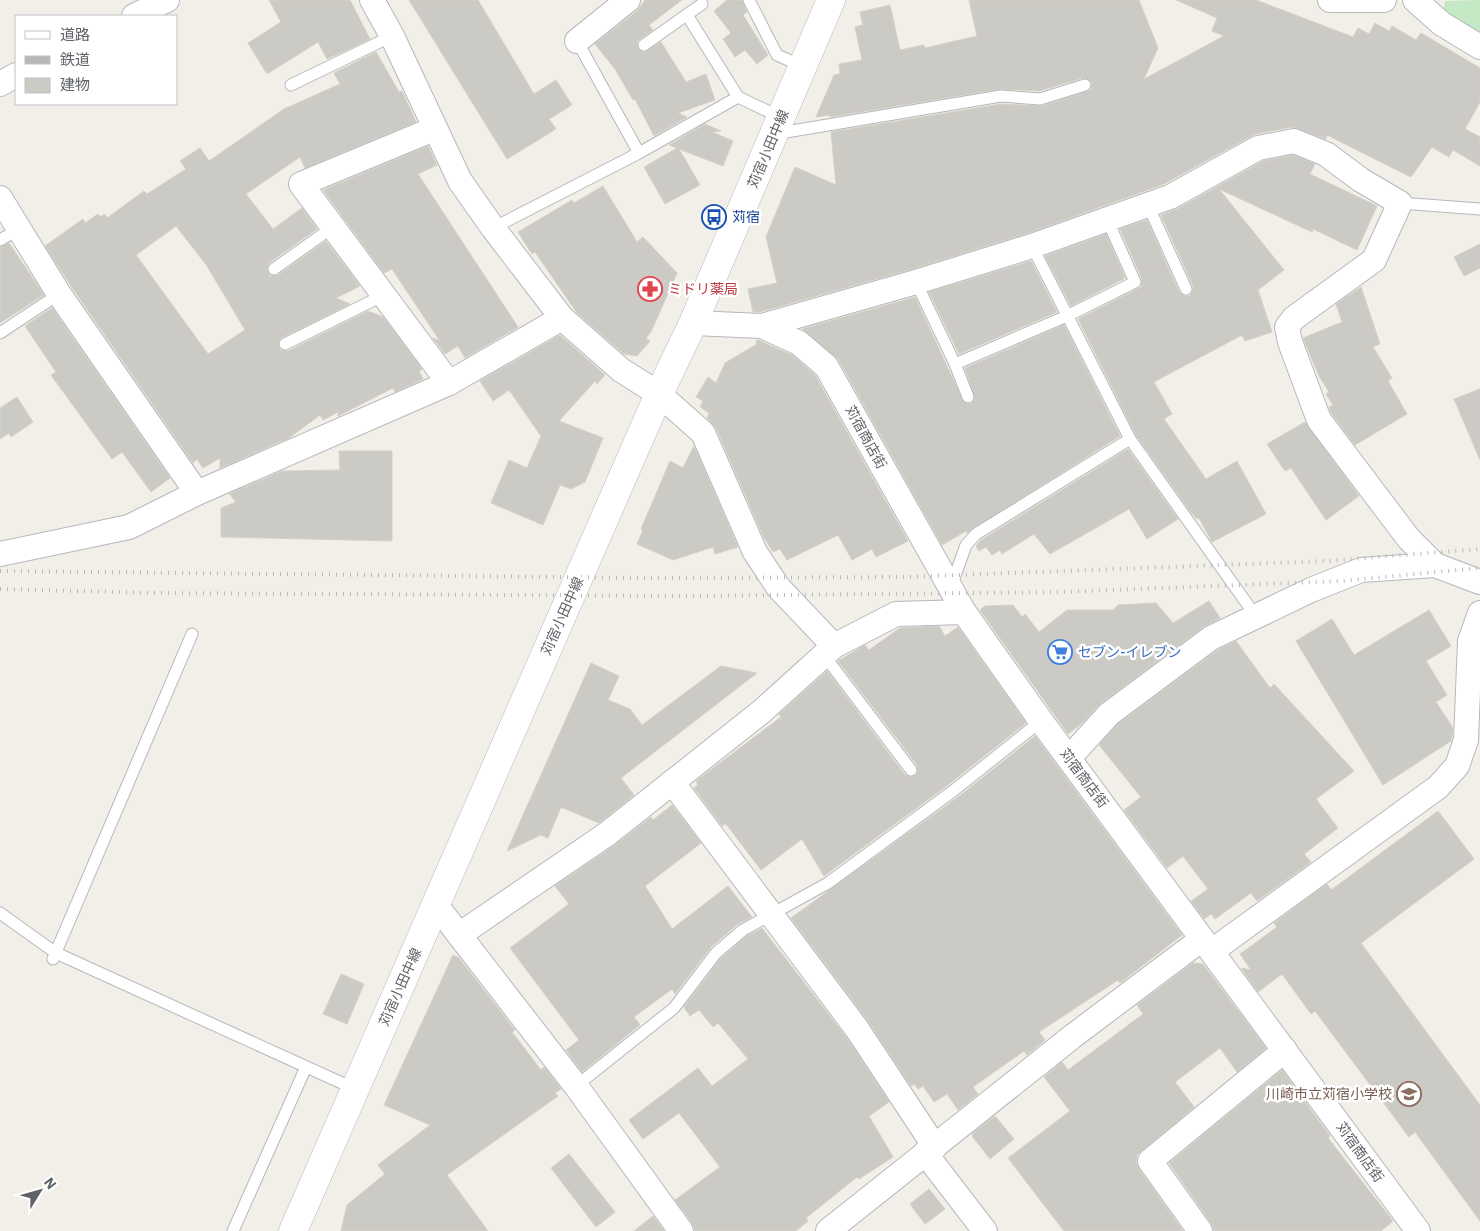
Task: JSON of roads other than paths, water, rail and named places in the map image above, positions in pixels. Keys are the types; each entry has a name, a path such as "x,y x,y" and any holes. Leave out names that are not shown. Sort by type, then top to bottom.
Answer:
{"street":[{"path":"136,15 167,0"},
{"path":"372,0 392,36 460,181 493,228 562,318 621,370 659,394 703,433 755,552 778,587 829,651"},
{"path":"577,41 628,0"},
{"name":"苅宿小田中線","path":"293,1231 659,394 693,323 831,0"},
{"path":"1330,0 1384,0"},
{"path":"1415,0 1442,24 1480,48"},
{"path":"0,84 15,76"},
{"path":"434,129 301,184 449,383"},
{"path":"693,323 762,326 916,282 1032,246 1170,197 1258,148 1294,141 1326,154 1361,180 1400,203 1374,260 1294,318 1287,327 1290,342 1319,420 1409,539 1435,565 1480,582"},
{"path":"0,198 10,235 59,294 197,493"},
{"path":"0,554 129,527 197,493 449,383 562,318"},
{"name":"苅宿商店街","path":"762,326 799,343 826,366 964,612 1041,721 1418,1231"},
{"path":"1069,758 1109,714 1210,638 1255,615 1361,570 1435,565"},
{"path":"459,935 607,834 761,712 829,651 896,614 964,612"},
{"path":"828,1231 1073,1036 1438,786 1457,766 1466,740 1470,641 1480,612"},
{"path":"672,782 772,913 857,1029 930,1150 985,1231"},
{"path":"436,905 576,1086 682,1231"},
{"path":"1200,1231 1150,1161 1285,1050"}],"lane":[{"path":"749,0 777,55 802,66"},
{"path":"644,45 702,4"},
{"path":"687,15 738,97 778,126 1001,96 1040,98 1084,84"},
{"path":"291,85 392,36"},
{"path":"577,41 639,153"},
{"path":"493,228 639,153 738,97"},
{"path":"1400,203 1480,209"},
{"path":"1148,205 1186,289"},
{"path":"955,364 1067,316 1135,282 1107,219"},
{"path":"274,269 333,227"},
{"path":"1032,246 1130,439 1255,615"},
{"path":"916,282 955,364 968,397"},
{"path":"0,334 59,294"},
{"path":"285,344 384,295"},
{"path":"950,589 966,545 976,534 1130,439"},
{"path":"54,956 192,634"},
{"path":"829,651 911,770"},
{"path":"576,1086 674,1008 716,953 743,930 828,883 953,791 1041,721"},
{"path":"0,913 54,956 355,1089"},
{"path":"233,1231 306,1067"}],"railway":[{"path":"0,571 648,578 905,577 1326,561 1480,549"},
{"path":"0,589 154,593 688,596 1060,592 1341,581 1480,568"}],"place":[{"name":"苅宿","path":"714,217"},
{"name":"ミドリ薬局","path":"650,289"},
{"name":"セブン-イレブン","path":"1060,652"},
{"name":"川崎市立苅宿小学校","path":"1409,1094"}]}
